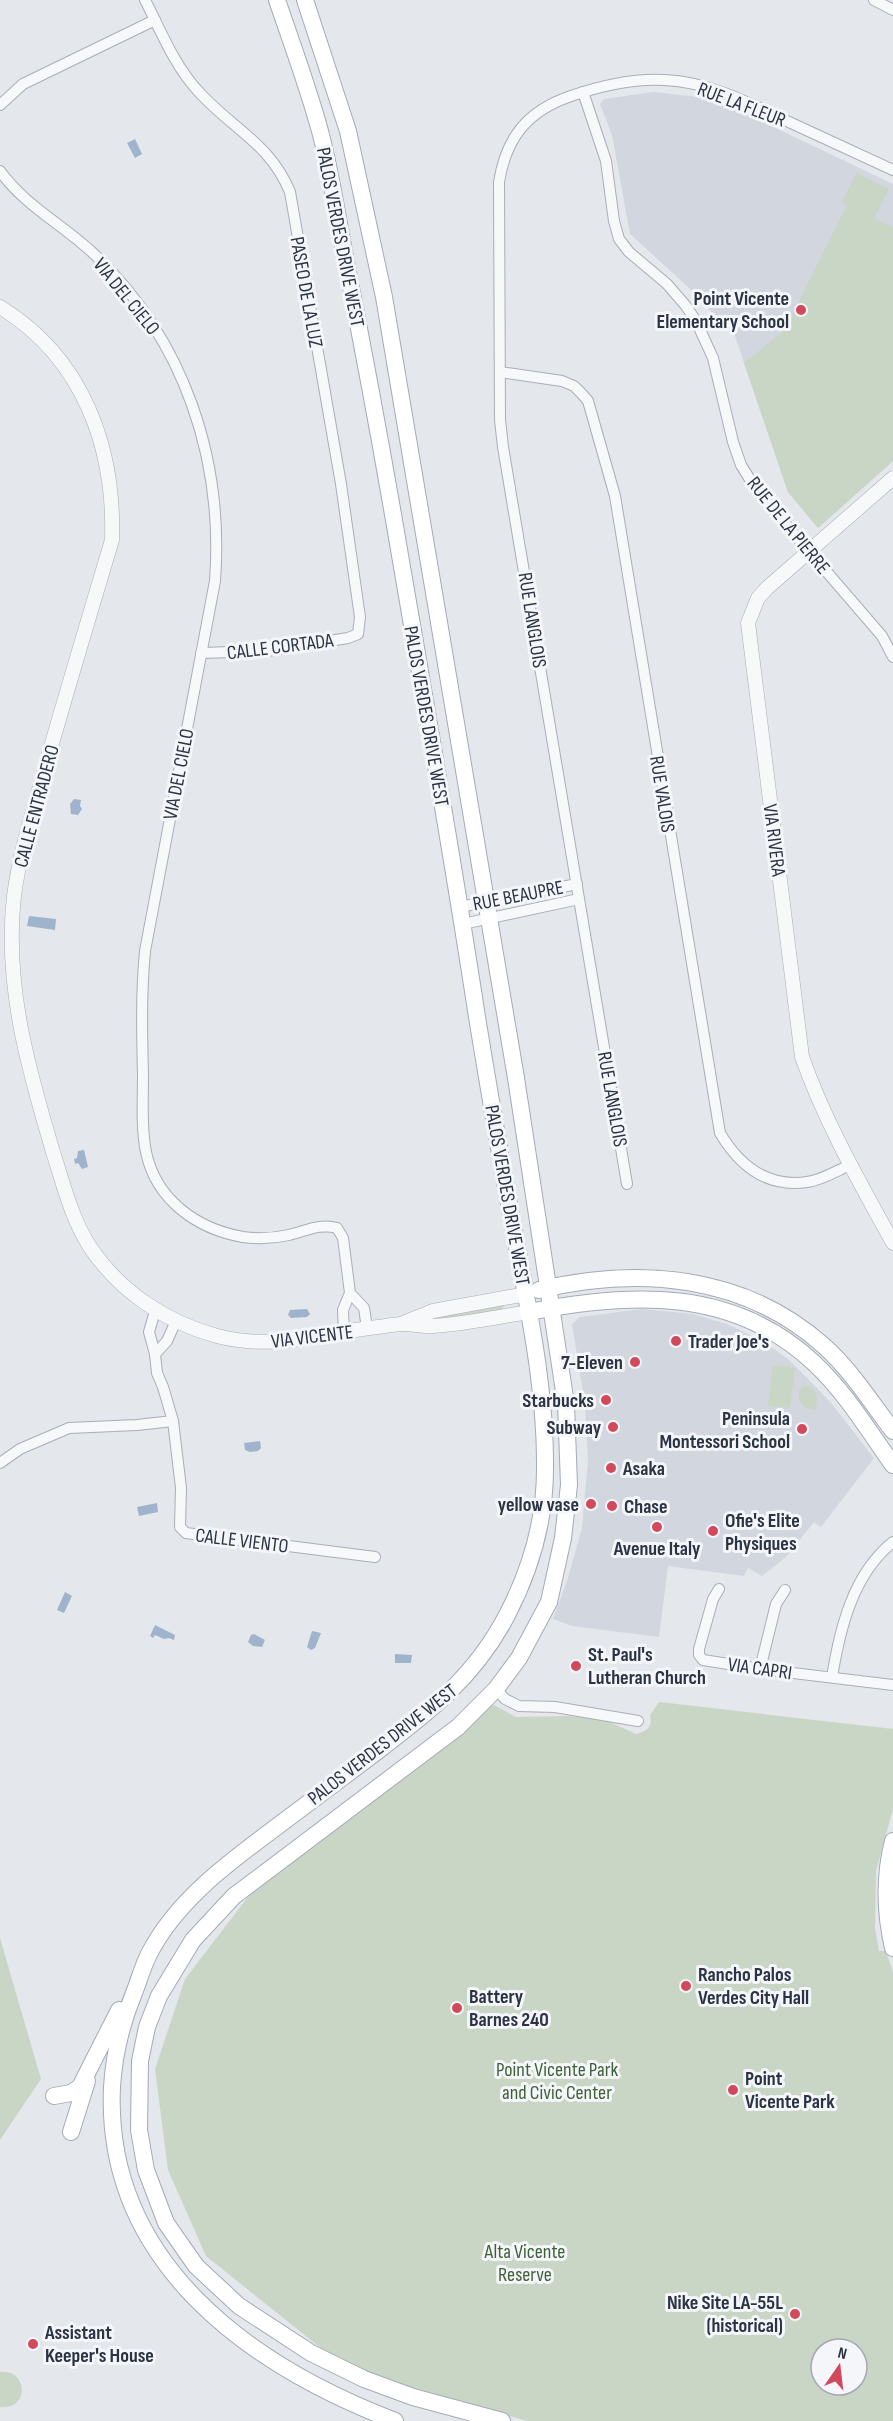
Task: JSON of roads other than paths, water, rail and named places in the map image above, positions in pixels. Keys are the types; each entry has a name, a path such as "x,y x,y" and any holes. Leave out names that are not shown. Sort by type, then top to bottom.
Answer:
{"main road":[{"name":"PALOS VERDES DRIVE WEST","path":"277,0 322,136 378,427 463,924 496,1137 529,1312 544,1424 545,1485 538,1535 530,1563 509,1612 493,1641 453,1690 431,1711 231,1860 195,1893 150,1951 123,2021 112,2086 117,2156 130,2197 147,2233 169,2269 192,2297 220,2323 300,2378 351,2404 395,2421"},
{"name":"PALOS VERDES DRIVE WEST","path":"196,2266 166,2223 146,2170 139,2130 140,2061 147,2027 159,1996 193,1940 234,1896 458,1727 496,1689 519,1658 549,1602 562,1538 569,1485 566,1404 552,1307 489,909 384,297 348,131 306,0"},
{"path":"322,136 348,131"},
{"path":"526,1294 548,1288 631,1277 696,1282 730,1291 765,1305 794,1322 834,1355 893,1431"},
{"path":"529,1312 621,1299 677,1300 727,1312 783,1339 814,1363 886,1441 893,1465"},
{"path":"764,1328 771,1324 780,1325 819,1352 834,1355"},
{"path":"893,1841 887,1873 886,1900 893,1948"},
{"path":"54,2096 71,2093 80,2087 150,1951"},
{"path":"71,2132 90,2071"},
{"path":"147,2233 156,2228 162,2232 238,2306 311,2353 364,2379 413,2397 502,2421"}],"street":[{"name":"PASEO DE LA LUZ","path":"145,0 185,75 199,92 263,149 284,176 290,192 343,495 360,617 358,634"},
{"path":"874,0 893,10"},
{"path":"0,105 23,84 155,20"},
{"name":"RUE LA FLEUR","path":"583,92 638,81 664,80 697,85 733,96 893,170"},
{"name":"RUE LANGLOIS","path":"583,92 543,109 526,123 509,144 502,160 499,182 500,420 627,1184"},
{"name":"RUE DE LA PIERRE","path":"583,92 606,161 614,221 619,239 629,252 667,285 696,321 712,358 741,465 757,491 882,636 893,657"},
{"name":"VIA DEL CIELO","path":"0,171 33,205 88,248 124,286 162,338 193,403 210,472 218,543 215,581 145,951 141,996 146,1151 151,1171 159,1186 180,1210 195,1221 212,1228 245,1237 288,1235 327,1225 338,1228 343,1238 350,1293 343,1310 344,1333"},
{"name":"CALLE ENTRADERO","path":"0,307 31,329 49,348 86,403 103,443 109,469 113,508 112,540 27,833 17,876 10,953 18,1019 40,1108 61,1179 78,1224 90,1246 109,1271 155,1311"},
{"name":"RUE VALOIS","path":"500,372 574,386 588,401 591,411 615,496 720,1133 733,1155 747,1167 774,1180 807,1182 850,1165"},
{"name":"VIA RIVERA","path":"893,477 758,598 748,623 802,1058 850,1165 893,1243"},
{"name":"CALLE CORTADA","path":"201,653 267,651 348,638 358,634"},
{"name":"RUE BEAUPRE","path":"463,924 489,909 577,884"},
{"name":"RUE BEAUPRE","path":"460,906 489,909 579,899"},
{"name":"VIA DEL CIELO","path":"350,1293 364,1308 367,1328"},
{"name":"VIA VICENTE","path":"401,1324 433,1311 526,1294"},
{"name":"VIA VICENTE","path":"155,1311 219,1336 252,1342 282,1343 367,1328 401,1324 430,1327 529,1312"},
{"name":"CALLE VIENTO","path":"155,1311 149,1332 157,1373 172,1421 181,1488 180,1527 186,1533 375,1557"},
{"path":"155,1354 167,1341 176,1321"},
{"path":"0,1463 20,1449 69,1428 172,1421"},
{"path":"832,1677 839,1634 850,1602 882,1551 893,1542"},
{"name":"VIA CAPRI","path":"719,1589 713,1599 699,1655 703,1660 893,1685"},
{"path":"759,1669 776,1604 784,1590"},
{"path":"496,1689 505,1699 519,1706 555,1707 638,1720"}],"water":[{"path":"135,139 142,154 135,158 127,143"},
{"path":"74,799 81,800 82,809 78,815 71,814 70,804"},
{"path":"29,916 56,919 55,930 27,926"},
{"path":"84,1150 88,1167 82,1169 78,1163 75,1164 74,1159 77,1158 78,1151"},
{"path":"307,1309 310,1314 307,1317 291,1318 288,1315 290,1310"},
{"path":"260,1441 261,1448 258,1451 245,1450 244,1443"},
{"path":"157,1503 158,1512 139,1516 137,1507"},
{"path":"65,1592 72,1596 64,1613 57,1610"},
{"path":"155,1625 175,1635 174,1640 155,1635 153,1638 150,1636"},
{"path":"312,1631 321,1633 315,1648 311,1650 307,1647"},
{"path":"254,1634 265,1640 262,1647 253,1646 248,1642"},
{"path":"395,1654 412,1655 411,1663 395,1663"}],"place":[{"name":"Point Vicente Elementary School","path":"801,310"},
{"name":"Trader Joe's","path":"676,1341"},
{"name":"7-Eleven","path":"635,1362"},
{"name":"Starbucks","path":"606,1400"},
{"name":"Subway","path":"613,1427"},
{"name":"Peninsula Montessori School","path":"802,1429"},
{"name":"Asaka","path":"611,1468"},
{"name":"yellow vase","path":"591,1504"},
{"name":"Chase","path":"612,1506"},
{"name":"Avenue Italy","path":"657,1527"},
{"name":"Ofie's Elite Physiques","path":"713,1531"},
{"name":"St. Paul's Lutheran Church","path":"576,1666"},
{"name":"Rancho Palos Verdes City Hall","path":"686,1986"},
{"name":"Battery Barnes 240","path":"457,2008"},
{"name":"Point Vicente Park","path":"733,2090"},
{"name":"Nike Site LA-55L (historical)","path":"795,2314"},
{"name":"Assistant Keeper's House","path":"33,2344"}],"park label":[{"name":"Point Vicente Park and Civic Center","path":"557,2080"},
{"name":"Alta Vicente Reserve","path":"525,2262"}]}
